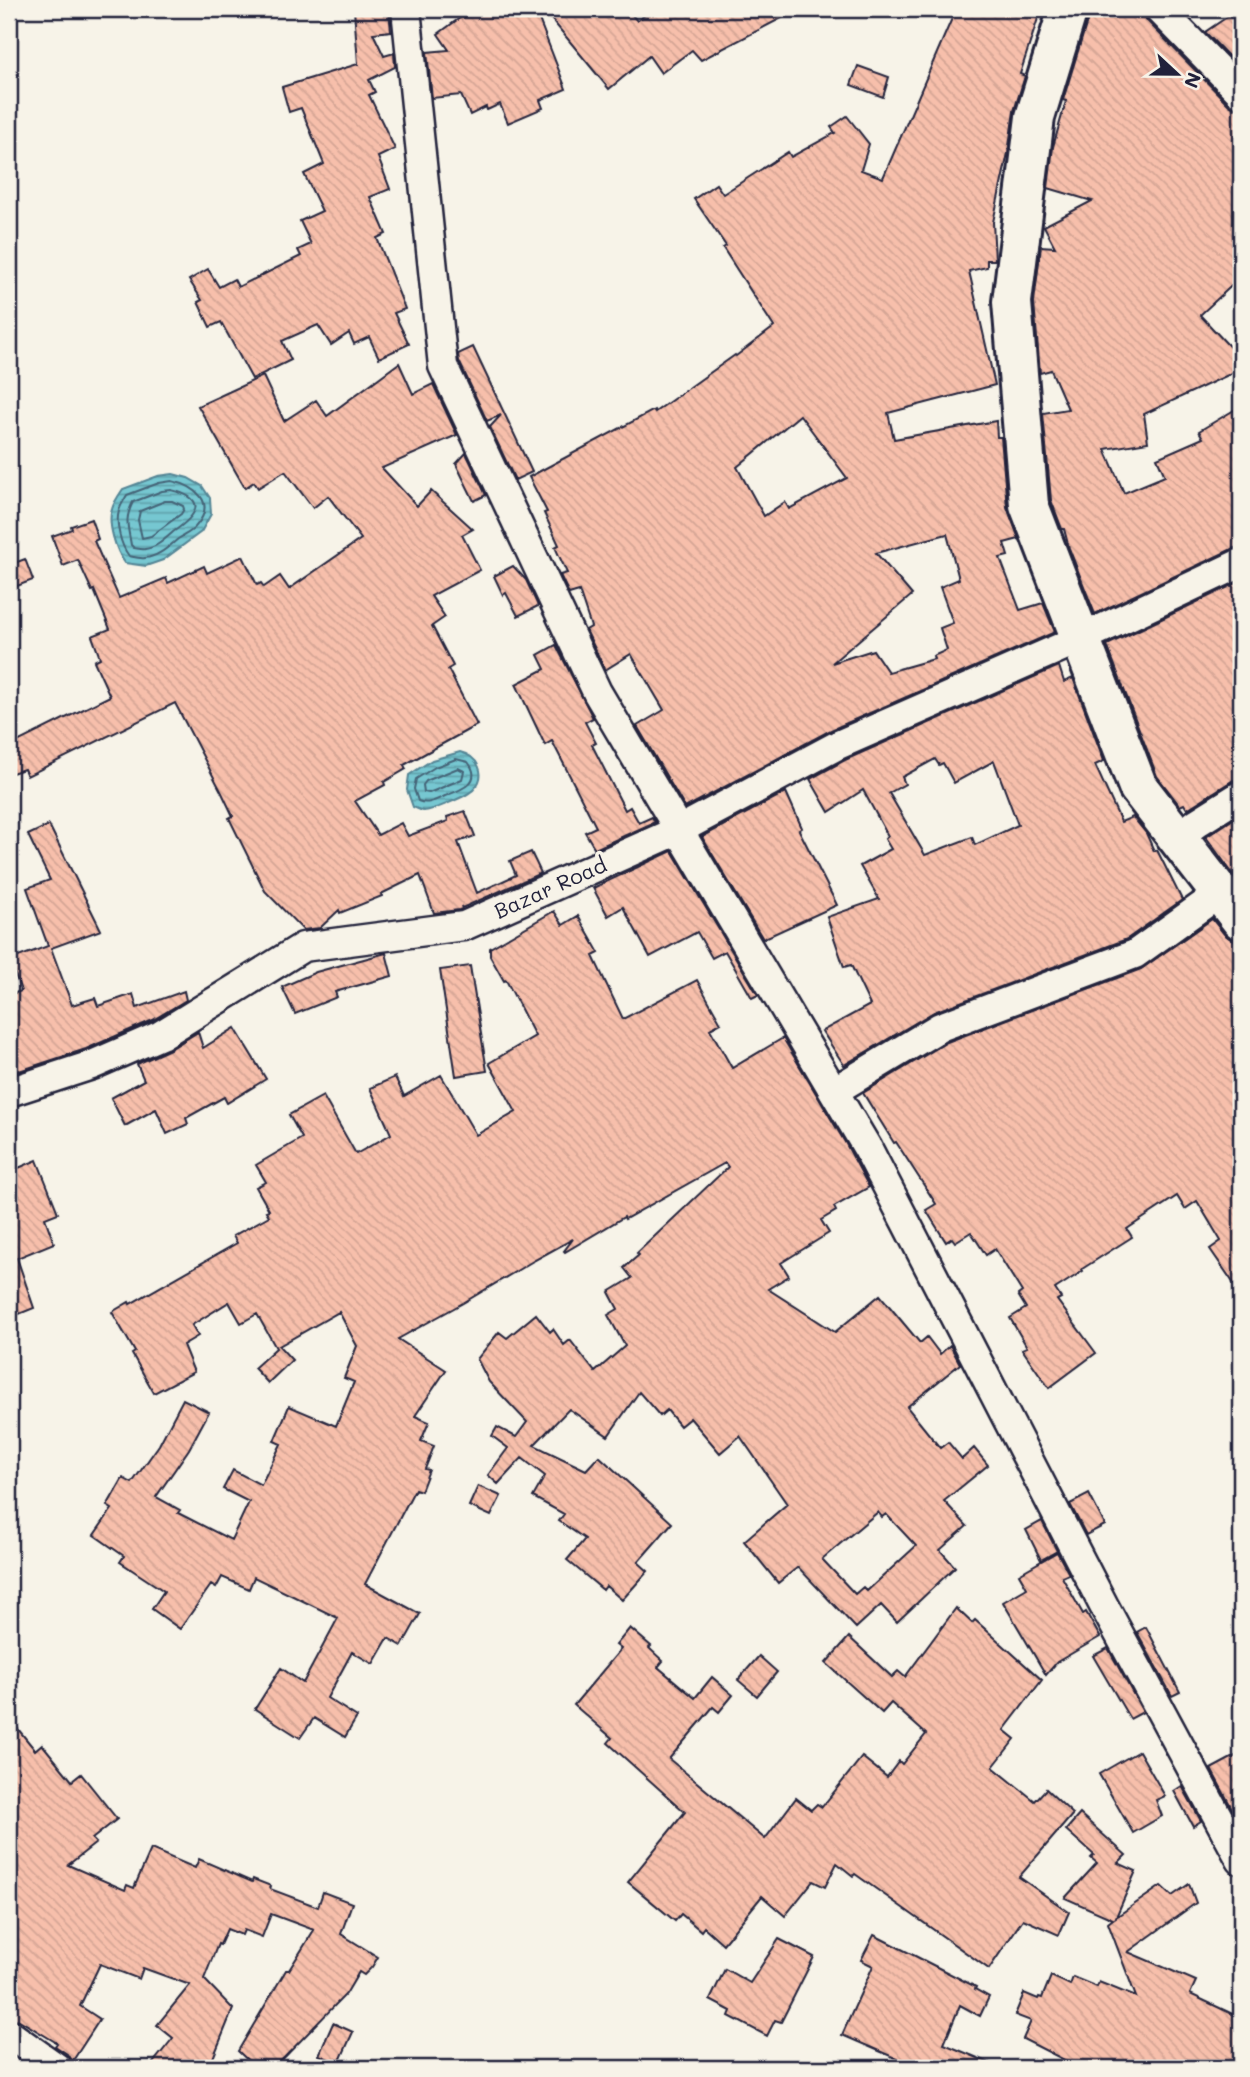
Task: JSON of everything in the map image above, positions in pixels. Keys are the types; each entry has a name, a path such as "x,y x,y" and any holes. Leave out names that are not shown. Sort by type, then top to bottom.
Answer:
{"highway":[{"path":"1068,9 1035,117 1012,302 1029,505 1138,787 1231,906"}],"street":[{"path":"405,9 443,366 597,692 868,1149 1104,1606 1241,1860"},
{"path":"1159,9 1241,93"},
{"name":"Bazar Road","path":"9,1092 92,1065 161,1035 303,947 464,926 679,830 838,745 1080,639 1241,564"},
{"path":"1178,837 1241,795"},
{"path":"834,1091 940,1027 1135,954 1231,906"},
{"path":"9,2034 57,2068"}],"water":[{"path":"173,474 202,486 210,498 211,514 201,532 163,560 146,566 125,563 118,552 112,530 111,515 115,501 123,489 158,476"},
{"path":"460,752 471,757 479,766 480,777 474,789 434,809 423,811 413,807 407,790 409,775 432,760"}],"building":[{"path":"354,9 389,11 391,31 373,33 384,56 394,53 395,67 369,80 375,92 369,95 395,149 378,157 390,189 370,197 386,234 377,238 405,309 394,313 409,344 379,358 369,337 354,344 349,333 331,345 318,325 282,341 291,360 252,379 221,322 210,327 198,302 202,300 189,280 208,269 219,287 234,279 238,287 301,256 298,250 311,244 300,221 322,211 304,174 324,164 301,108 289,112 282,87 358,64"},
{"path":"472,9 535,9 566,89 540,100 543,108 508,123 500,104 470,115 461,95 432,98 427,52 449,50 438,34"},
{"path":"543,9 627,9 637,21 653,9 799,9 701,60 692,50 661,73 649,56 609,89"},
{"path":"956,9 1041,9 1020,74 1025,76 1014,111 993,222 995,260 987,260 987,267 969,271 995,385 888,413 894,439 996,421 997,437 1001,437 1007,507 1019,539 1004,543 1008,556 1000,558 1020,610 1043,603 1055,632 831,730 685,808 637,726 664,710 631,654 605,670 586,630 591,627 579,591 569,594 560,575 567,573 555,547 559,545 544,513 547,512 529,477 654,410 655,412 774,327 723,248 726,246 694,199 716,184 723,194 788,152 791,157 835,133 831,127 847,116 869,144 861,170 883,178","holes":["800,415 847,478 789,509 785,502 764,516 737,467","947,534 959,579 940,587 953,623 940,628 947,650 933,656 934,659 888,672 873,650 832,663 912,595 876,553"]},
{"path":"1089,9 1140,9 1147,21 1229,105 1241,109 1241,277 1200,315 1241,359 1241,369 1144,414 1148,442 1105,449 1124,493 1165,476 1157,458 1203,438 1199,431 1241,406 1241,547 1095,614 1051,500 1043,413 1068,409 1051,370 1040,373 1034,302 1041,246 1055,247 1044,226 1092,201 1048,188 1053,147 1066,101 1063,100"},
{"path":"1230,15 1241,30 1241,69 1205,32"},
{"path":"858,66 889,77 883,97 851,85"},
{"path":"473,347 532,472 515,480 490,427 501,415 487,421 459,361 458,354"},
{"path":"399,363 413,394 433,384 457,435 382,468 417,506 431,491 473,529 462,535 480,570 431,596 445,617 432,626 453,666 448,669 477,725 404,765 406,769 384,782 385,785 355,801 378,835 401,823 408,836 448,821 447,817 465,811 475,836 458,842 477,893 516,875 510,861 531,852 541,873 462,908 461,906 462,909 434,913 420,875 381,894 382,896 340,913 339,910 320,928 303,930 265,891 229,818 233,816 222,793 175,703 27,776 24,769 9,774 9,746 110,696 94,661 100,658 92,636 110,629 78,560 63,566 52,536 91,519 98,539 94,541 119,598 166,578 168,583 204,566 207,573 243,556 257,585 261,583 264,587 280,576 289,589 361,539 328,496 313,508 285,471 258,488 254,482 245,488 198,406 263,376 284,421 316,400 327,416"},
{"path":"466,453 486,495 474,501 456,464"},
{"path":"25,559 33,580 9,589 9,565"},
{"path":"513,566 526,580 538,606 518,616 494,576"},
{"path":"1241,581 1241,778 1187,809 1184,804 1180,806 1157,776 1107,645"},
{"path":"556,645 593,718 585,722 596,743 592,745 625,810 630,807 639,823 652,817 655,822 595,849 585,832 596,827 552,741 545,745 516,684 545,669 538,655"},
{"path":"1059,666 1064,682 1073,678 1104,761 1095,765 1121,822 1133,817 1146,833 1182,900 1127,939 934,1012 844,1065 822,1031 870,1005 851,965 844,967 827,917 879,899 860,866 891,849 885,839 888,836 863,790 829,812 810,779 845,760","holes":["935,759 939,765 943,763 954,783 994,761 1018,825 975,845 972,837 925,855 889,793 905,784 902,777"]},
{"path":"786,792 802,828 799,830 837,905 763,939 702,837"},
{"path":"1241,814 1241,885 1206,837"},
{"path":"49,825 101,930 51,948 72,1005 95,998 98,1006 133,994 137,1008 184,991 186,1000 153,1020 86,1049 16,1072 9,1051 9,995 21,991 10,960 48,946 27,888 50,880 28,835"},
{"path":"672,851 758,995 752,998 725,951 712,958 697,932 650,957 623,907 608,916 593,888"},
{"path":"554,911 563,925 578,916 599,953 593,956 623,1019 697,980 721,1023 710,1029 732,1068 783,1038 869,1187 834,1207 836,1211 821,1220 829,1233 781,1263 789,1276 768,1289 835,1332 880,1295 920,1343 927,1337 940,1354 950,1345 960,1364 907,1407 940,1448 948,1442 962,1459 974,1448 988,1465 944,1501 967,1526 940,1550 955,1567 897,1622 881,1605 856,1628 798,1567 778,1583 744,1541 787,1504 740,1436 720,1453 690,1418 680,1426 667,1410 660,1416 639,1392 608,1436 569,1409 534,1445 586,1470 599,1456 672,1523 638,1562 648,1571 622,1600 606,1586 603,1590 567,1560 585,1539 559,1521 564,1514 533,1497 545,1476 522,1458 498,1484 488,1475 508,1448 492,1436 497,1427 516,1437 527,1422 489,1382 477,1359 499,1332 507,1338 536,1314 550,1332 553,1329 564,1345 570,1340 595,1372 625,1346 608,1315 618,1309 609,1292 632,1278 624,1268 728,1167 725,1163 565,1252 573,1239 398,1339 446,1370 415,1416 429,1422 421,1441 434,1446 425,1469 429,1470 421,1491 415,1489 365,1584 420,1614 402,1646 388,1638 373,1664 352,1652 327,1698 357,1717 345,1737 314,1718 300,1738 255,1709 281,1668 303,1683 338,1618 254,1577 249,1589 222,1577 216,1588 211,1585 180,1629 152,1609 164,1591 120,1562 124,1556 94,1535 112,1509 107,1506 123,1478 132,1483 159,1445 183,1399 209,1412 189,1449 156,1497 180,1510 178,1513 231,1540 249,1502 223,1489 233,1470 261,1485 281,1444 274,1441 289,1406 336,1426 354,1382 344,1378 357,1346 339,1312 279,1346 292,1360 268,1383 254,1368 276,1348 257,1314 241,1323 229,1302 192,1325 198,1336 183,1345 194,1372 154,1393 112,1312 237,1243 233,1236 269,1216 266,1211 269,1210 256,1187 266,1182 256,1165 302,1138 289,1115 323,1096 356,1154 391,1134 370,1088 395,1077 404,1096 441,1075 476,1135 516,1112 489,1063 535,1036 506,980 504,981 490,956 490,948","holes":["878,1512 882,1517 886,1514 916,1546 867,1591 863,1587 855,1594 822,1559"]},
{"path":"1212,919 1224,934 1232,940 1241,941 1241,1294 1210,1249 1221,1241 1197,1201 1185,1209 1177,1196 1127,1229 1132,1237 1055,1289 1061,1298 1057,1300 1096,1353 1049,1388 1022,1349 1027,1347 1010,1318 1026,1308 1018,1295 1022,1292 995,1249 986,1255 971,1232 955,1242 952,1238 946,1242 926,1210 936,1204 863,1093 947,1042 1141,969"},
{"path":"386,953 392,976 335,992 337,997 295,1014 282,987 316,972"},
{"path":"470,966 487,1071 456,1076 440,970"},
{"path":"235,1028 266,1079 227,1103 224,1097 186,1118 188,1124 167,1134 156,1109 125,1126 111,1098 144,1080 137,1064 198,1032 203,1048"},
{"path":"37,1160 58,1213 45,1218 54,1243 17,1258 34,1308 9,1318 9,1172"},
{"path":"478,1486 501,1496 491,1516 469,1506"},
{"path":"1089,1494 1105,1525 1086,1535 1070,1504"},
{"path":"1042,1521 1057,1551 1041,1560 1026,1530"},
{"path":"1057,1552 1069,1574 1062,1577 1100,1637 1057,1662 1046,1675 1003,1602 1027,1588 1019,1574"},
{"path":"956,1608 972,1623 975,1620 1042,1680 1004,1730 1015,1739 993,1767 1035,1801 1046,1789 1073,1814 1019,1877 1069,1912 1059,1935 1023,1919 989,1969 837,1863 825,1887 813,1881 785,1916 762,1896 723,1944 704,1927 701,1931 681,1914 675,1921 628,1882 685,1812 608,1743 612,1738 574,1705 621,1649 616,1645 630,1628 651,1646 649,1648 663,1661 658,1667 695,1698 712,1677 733,1695 719,1712 713,1707 669,1759 765,1839 796,1798 811,1810 817,1804 822,1807 862,1757 887,1777 899,1761 902,1764 926,1734 891,1703 882,1713 826,1663 849,1637 892,1677 898,1671 905,1677"},
{"path":"1146,1627 1180,1692 1172,1696 1137,1632"},
{"path":"1108,1648 1143,1712 1130,1719 1093,1656"},
{"path":"759,1656 777,1672 757,1696 738,1680"},
{"path":"9,1718 35,1750 42,1744 72,1781 81,1774 117,1819 92,1839 96,1843 68,1865 125,1890 127,1885 134,1888 151,1849 195,1868 199,1859 318,1907 323,1892 352,1903 341,1934 378,1957 372,1967 364,1975 359,1972 346,1994 274,2068 256,2068 238,2051 286,1970 289,1970 314,1930 271,1914 262,1937 244,1930 242,1935 227,1929 204,1979 233,2009 209,2068 149,2068 173,2038 157,2025 190,1985 143,1968 139,1979 100,1964 80,2006 100,2019 72,2062 67,2054 55,2046 57,2043 19,2020 9,2018"},
{"path":"1139,1751 1165,1796 1156,1800 1162,1816 1133,1833 1099,1774"},
{"path":"1241,1753 1241,1825 1211,1769"},
{"path":"1182,1786 1201,1821 1193,1826 1174,1791"},
{"path":"1080,1814 1126,1855 1118,1863 1136,1871 1116,1917 1161,1886 1172,1896 1189,1884 1196,1903 1128,1952 1196,1981 1190,1994 1241,2018 1241,2068 1080,2068 1023,2039 1031,2021 1015,2015 1024,1993 1042,1998 1051,1976 1070,1985 1073,1977 1097,1987 1099,1982 1136,1997 1108,1923 1113,1919 1065,1898 1097,1863 1091,1858 1094,1855 1066,1830"},
{"path":"874,1935 976,1987 975,1989 989,1997 980,2016 960,2005 944,2044 1002,2068 896,2068 900,2060 842,2035 873,1966 861,1960"},
{"path":"779,1939 814,1957 781,2022 775,2020 767,2036 729,2016 731,2011 710,2000 725,1969 750,1983"},
{"path":"333,2023 353,2032 339,2063 319,2055"}]}
